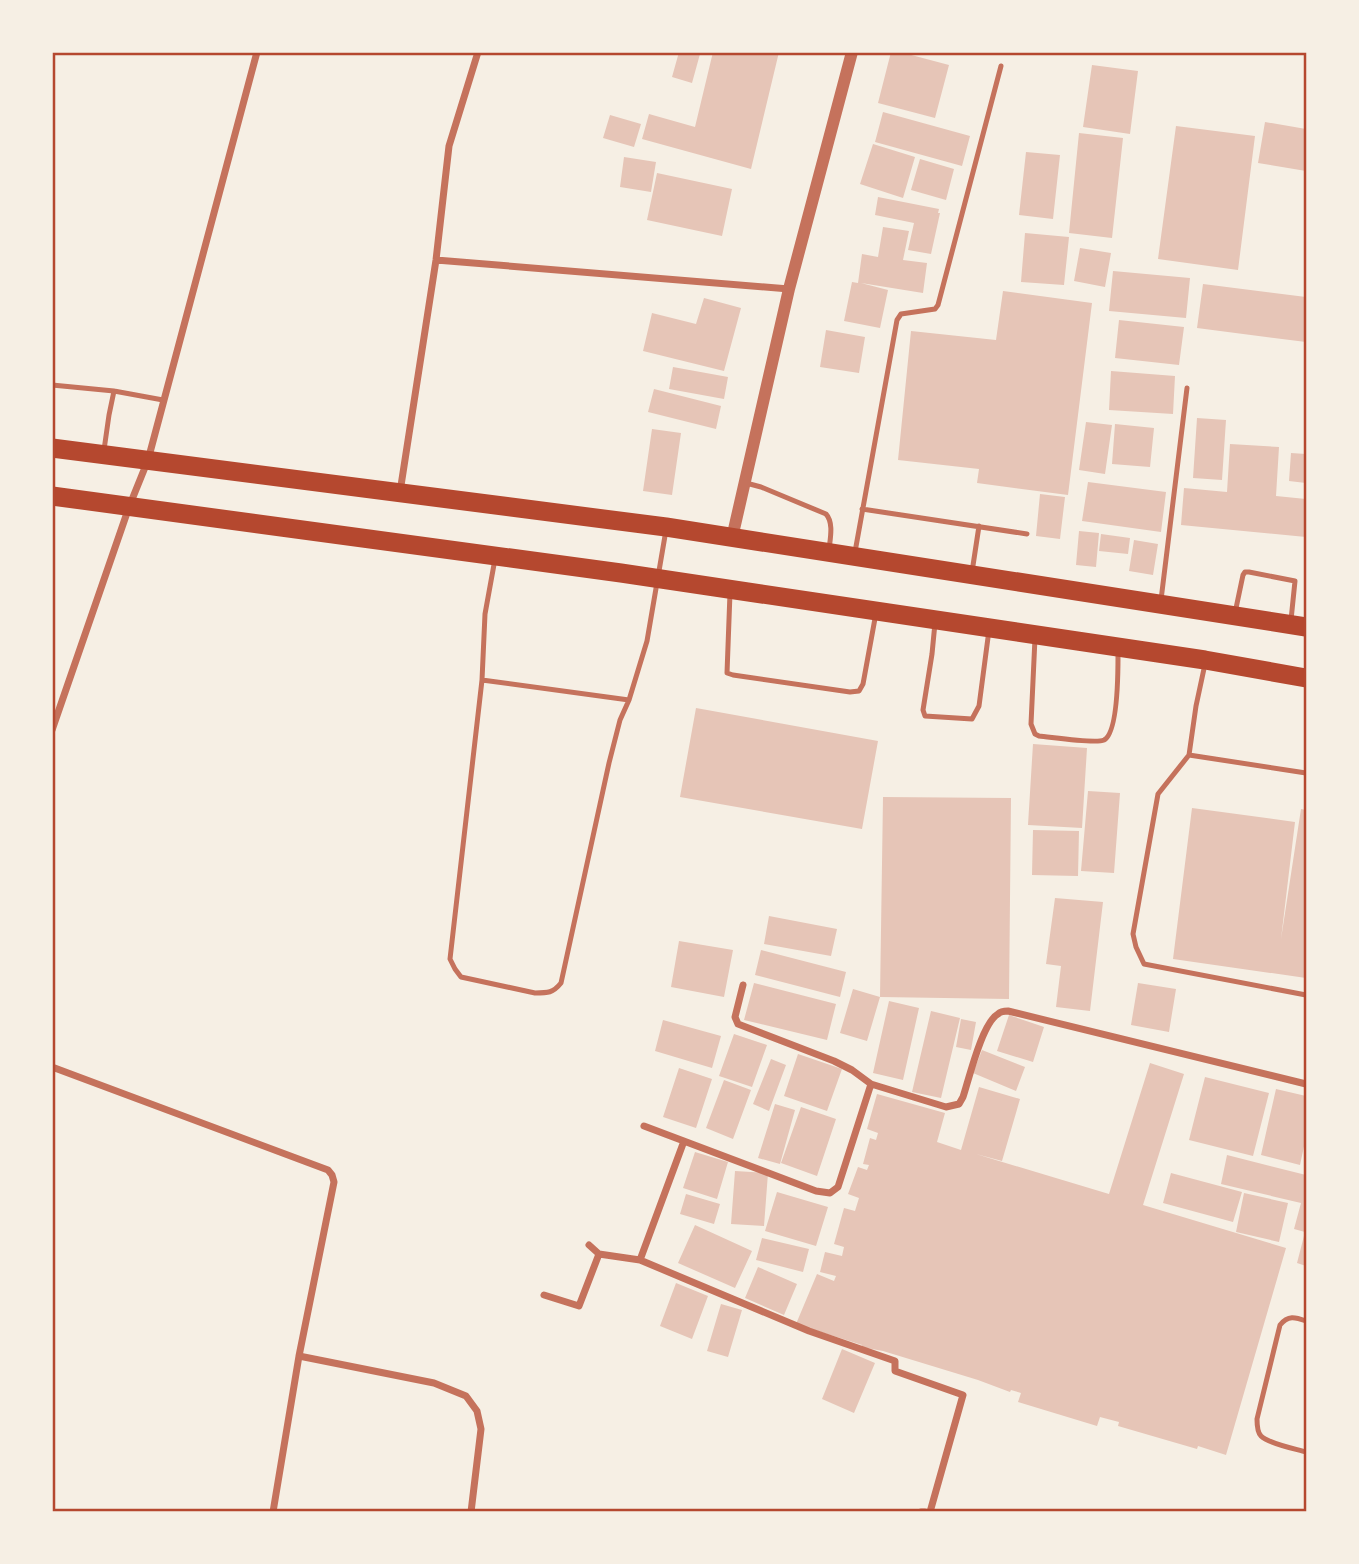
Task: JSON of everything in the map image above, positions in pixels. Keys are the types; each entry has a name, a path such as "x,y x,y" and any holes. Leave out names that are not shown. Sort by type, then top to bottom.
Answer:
{"highway":[{"path":"52,448 666,527 1298,626"},
{"path":"52,496 496,555 1205,660 1307,678"}],"street":[{"path":"52,730 129,507 148,460 257,52"},
{"path":"400,493 436,260 449,146 478,52"},
{"path":"732,538 789,289 852,52"},
{"path":"436,260 789,289"},
{"path":"743,985 736,1017 738,1024 834,1061 871,1084 946,1107 959,1104 982,1038 995,1015 1008,1011 1307,1084"},
{"path":"52,1067 328,1170 332,1175 334,1182 299,1356 273,1511"},
{"path":"644,1126 816,1191 830,1193 838,1187 871,1084"},
{"path":"640,1261 684,1141"},
{"path":"589,1245 599,1254 640,1261 809,1331 895,1361 895,1371 963,1395 925,1511"},
{"path":"544,1295 579,1306 599,1254"},
{"path":"299,1356 433,1384 466,1395 477,1411 481,1429 471,1511"}],"lane":[{"path":"853,556 897,320 901,314 935,309 938,305 1001,66"},
{"path":"52,385 114,391 163,400"},
{"path":"1161,604 1187,388"},
{"path":"104,454 114,391"},
{"path":"745,483 827,514 831,523 829,553"},
{"path":"862,509 1027,534"},
{"path":"972,575 979,526"},
{"path":"496,555 485,614 482,680 450,959 461,977 546,993 556,990 561,983 609,763 620,720 648,641 666,527"},
{"path":"1234,616 1243,575 1249,572 1296,581 1298,626"},
{"path":"730,589 727,673 785,683 859,691 863,684 876,611"},
{"path":"935,620 923,710 925,716 972,719 979,706 989,628"},
{"path":"1035,635 1031,724 1035,734 1039,736 1093,741 1103,740 1109,735 1117,694 1118,647"},
{"path":"1205,660 1189,755 1158,794 1133,934 1136,947 1144,964 1307,995"},
{"path":"482,680 629,700"},
{"path":"1189,755 1307,774"},
{"path":"1307,1321 1290,1317 1284,1319 1280,1325 1257,1419 1261,1436 1307,1452"}],"building":[{"path":"679,52 700,54 692,83 672,77"},
{"path":"713,52 779,52 751,169 642,139 649,114 695,127"},
{"path":"891,52 949,65 935,118 878,103"},
{"path":"1092,65 1138,71 1130,134 1083,127"},
{"path":"883,112 970,136 962,166 875,142"},
{"path":"610,115 641,124 634,147 603,138"},
{"path":"1265,122 1306,129 1306,171 1258,163"},
{"path":"1176,126 1255,136 1238,270 1158,259"},
{"path":"1079,133 1123,138 1112,238 1069,233"},
{"path":"873,144 915,157 903,198 860,184"},
{"path":"1026,152 1060,155 1053,219 1019,215"},
{"path":"624,157 656,162 651,192 620,187"},
{"path":"920,159 954,169 946,200 911,190"},
{"path":"657,173 732,189 722,236 647,220"},
{"path":"878,197 939,209 931,254 908,250 914,223 875,215"},
{"path":"883,227 909,231 903,260 927,263 923,293 861,283 888,290 880,328 844,321 852,282 858,283 862,254 878,257"},
{"path":"1025,233 1069,237 1064,285 1021,282"},
{"path":"1080,248 1111,253 1105,287 1074,281"},
{"path":"1113,271 1190,278 1186,318 1109,311"},
{"path":"1203,284 1306,297 1306,342 1197,328"},
{"path":"1003,291 1092,303 1068,495 977,483 979,469 898,460 911,331 996,340"},
{"path":"704,298 741,308 724,371 643,351 652,313 696,324"},
{"path":"1119,320 1184,327 1179,365 1115,358"},
{"path":"826,330 865,337 859,373 820,367"},
{"path":"673,367 728,377 724,399 669,389"},
{"path":"1111,371 1175,376 1173,414 1109,410"},
{"path":"654,389 721,406 716,429 648,412"},
{"path":"1197,418 1226,420 1222,480 1193,478"},
{"path":"1086,422 1112,425 1105,474 1079,470"},
{"path":"1115,424 1154,428 1150,467 1112,464"},
{"path":"652,429 681,433 672,495 643,491"},
{"path":"1230,444 1279,447 1276,496 1306,499 1306,537 1181,525 1184,488 1227,492"},
{"path":"1291,453 1306,454 1306,483 1289,481"},
{"path":"1088,482 1166,492 1161,532 1082,521"},
{"path":"1040,494 1065,497 1060,539 1036,536"},
{"path":"1079,531 1099,533 1096,567 1076,565"},
{"path":"1101,534 1130,538 1128,554 1099,551"},
{"path":"1134,540 1158,544 1153,575 1129,571"},
{"path":"696,708 878,741 862,829 680,797"},
{"path":"1033,744 1087,748 1082,828 1028,825"},
{"path":"1088,791 1120,793 1114,873 1081,871"},
{"path":"883,797 1011,798 1009,999 880,997"},
{"path":"1192,808 1295,822 1281,939 1301,809 1306,810 1306,978 1173,959"},
{"path":"1033,830 1079,831 1078,876 1032,875"},
{"path":"1055,898 1103,902 1090,1011 1056,1007 1061,966 1046,964"},
{"path":"769,916 837,929 831,956 764,944"},
{"path":"679,941 733,950 724,997 671,987"},
{"path":"761,950 846,972 840,997 755,975"},
{"path":"754,983 836,1004 827,1040 744,1020"},
{"path":"1138,983 1176,989 1169,1032 1131,1025"},
{"path":"853,989 880,997 867,1041 840,1033"},
{"path":"889,1001 919,1008 903,1080 873,1073"},
{"path":"931,1011 960,1018 941,1098 912,1092"},
{"path":"1009,1015 1044,1027 1033,1062 997,1051"},
{"path":"961,1019 976,1022 971,1050 956,1047"},
{"path":"663,1020 721,1036 712,1068 655,1051"},
{"path":"734,1034 767,1045 752,1087 719,1076"},
{"path":"982,1050 1025,1067 1016,1091 973,1073"},
{"path":"798,1054 842,1069 827,1111 784,1096"},
{"path":"771,1059 786,1065 769,1111 753,1104"},
{"path":"1150,1063 1184,1074 1143,1205 1286,1248 1226,1455 1118,1426 1119,1422 1100,1417 1097,1426 1018,1402 1021,1393 1010,1392 883,1351 861,1347 862,1345 796,1324 817,1274 834,1281 836,1276 820,1272 825,1252 842,1256 844,1247 834,1244 844,1208 855,1211 859,1198 848,1194 858,1167 867,1170 869,1165 863,1164 870,1138 876,1140 878,1133 867,1129 877,1094 945,1113 937,1142 961,1150 979,1087 1020,1099 1002,1161 976,1154 1109,1194"},
{"path":"679,1068 712,1079 696,1128 663,1117"},
{"path":"1205,1077 1269,1093 1253,1156 1189,1140"},
{"path":"724,1080 751,1090 733,1139 706,1128"},
{"path":"1276,1089 1306,1096 1306,1137 1300,1165 1261,1155"},
{"path":"775,1104 795,1110 780,1164 758,1158"},
{"path":"801,1107 836,1119 817,1176 781,1163"},
{"path":"695,1152 728,1162 717,1199 683,1188"},
{"path":"1227,1155 1306,1175 1306,1266 1297,1263 1305,1232 1294,1229 1301,1203 1221,1184"},
{"path":"735,1171 768,1173 764,1226 731,1224"},
{"path":"1171,1173 1242,1192 1233,1222 1163,1203"},
{"path":"777,1192 828,1207 816,1246 765,1231"},
{"path":"1244,1193 1288,1203 1279,1242 1236,1232"},
{"path":"686,1194 720,1204 714,1224 680,1214"},
{"path":"695,1225 752,1251 735,1288 678,1263"},
{"path":"762,1238 809,1249 803,1272 756,1260"},
{"path":"758,1267 797,1284 784,1315 745,1298"},
{"path":"676,1283 708,1296 692,1339 660,1326"},
{"path":"721,1304 742,1310 728,1357 707,1351"},
{"path":"842,1349 875,1363 854,1413 822,1399"}]}
